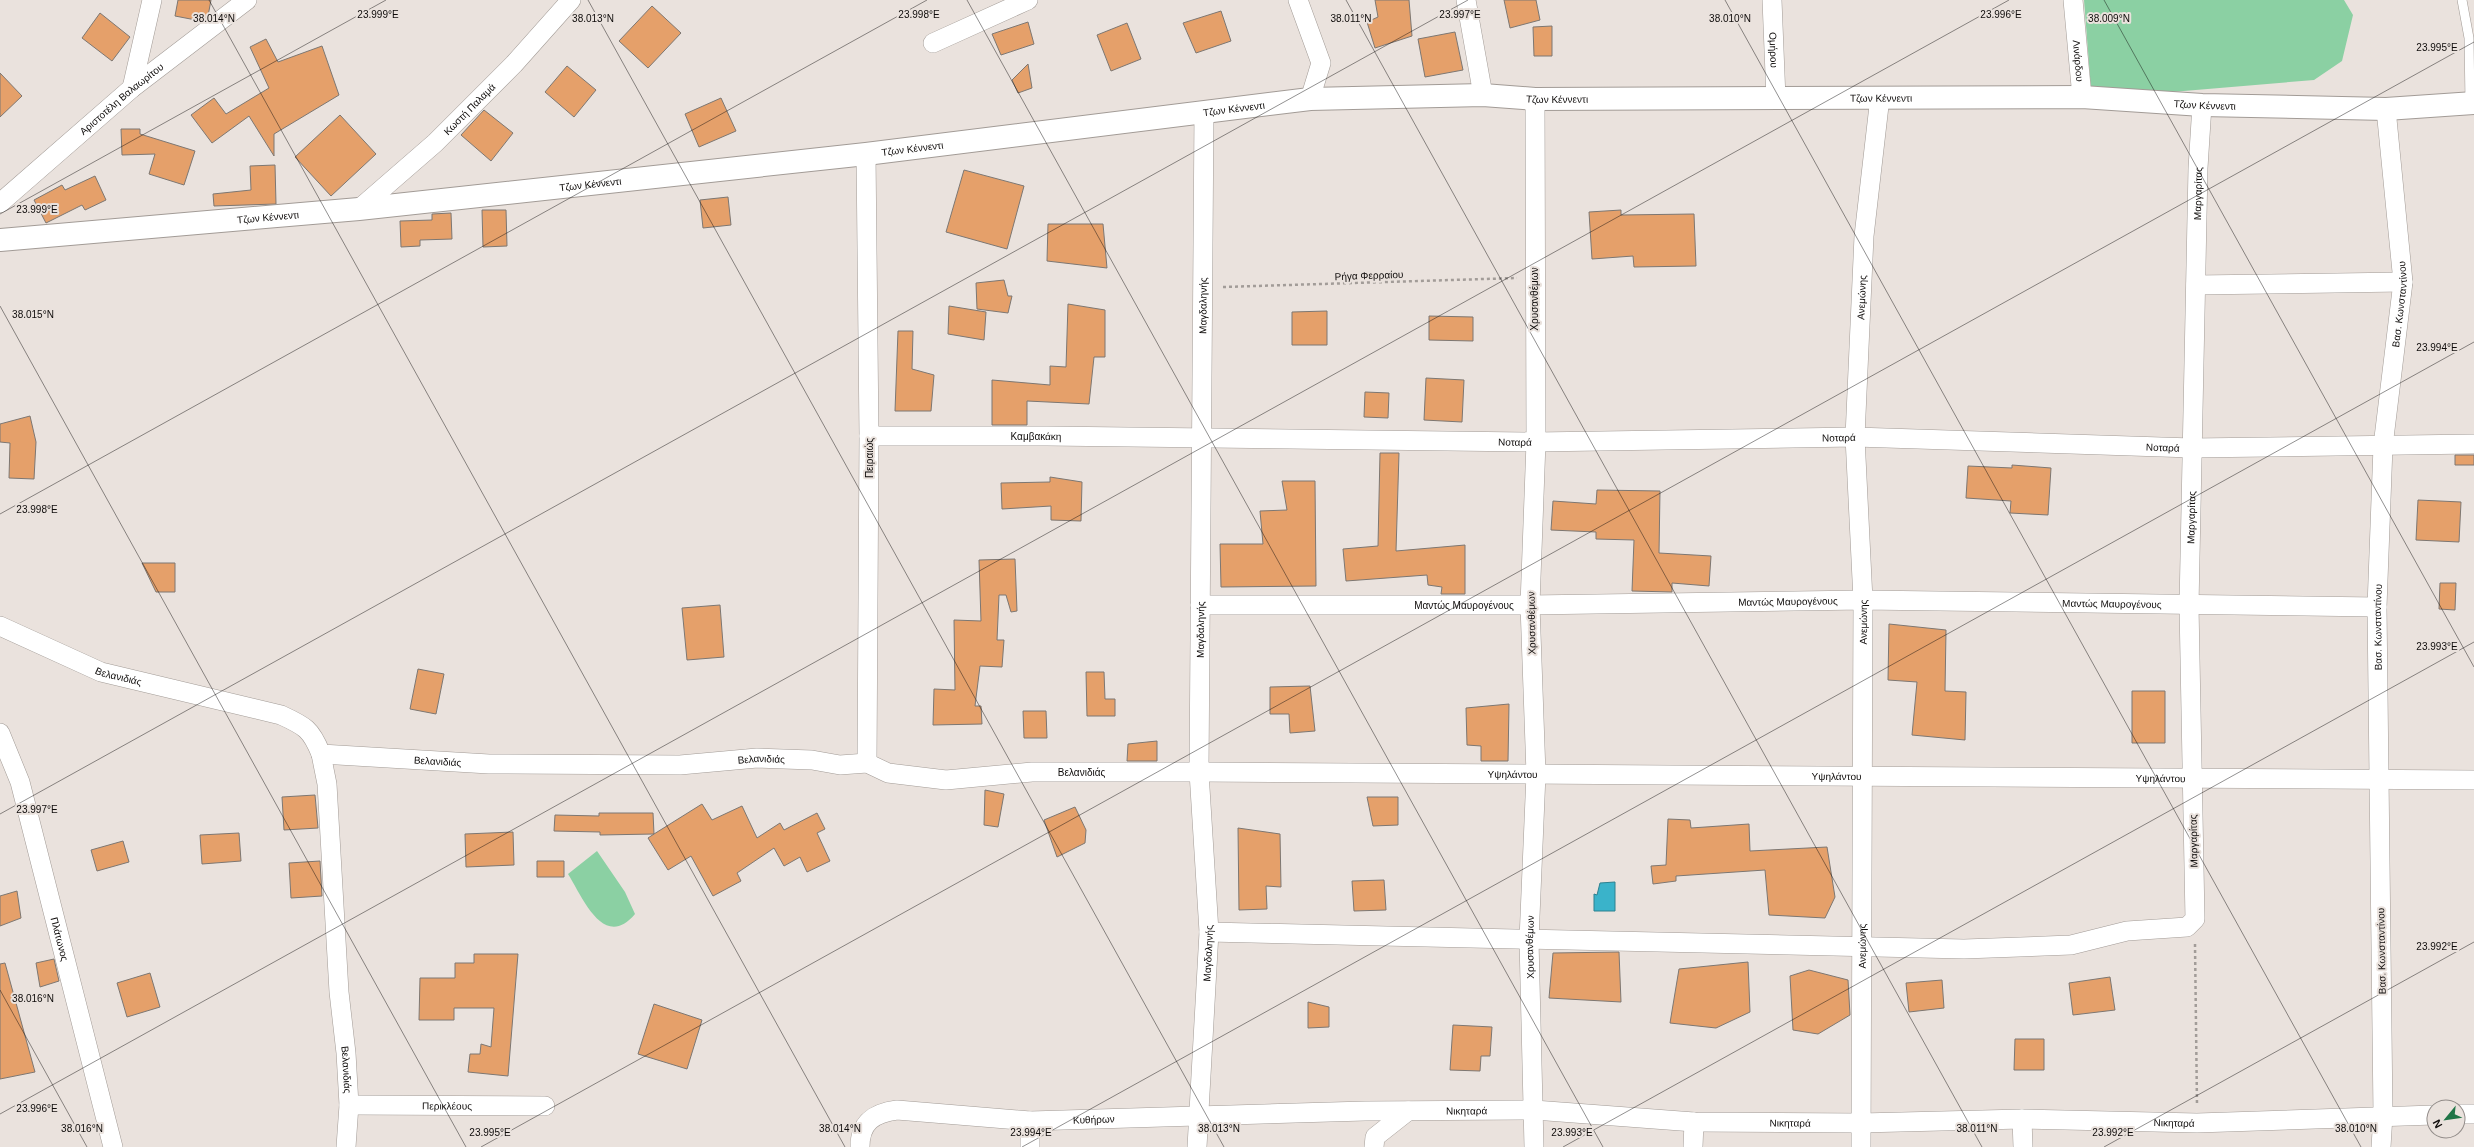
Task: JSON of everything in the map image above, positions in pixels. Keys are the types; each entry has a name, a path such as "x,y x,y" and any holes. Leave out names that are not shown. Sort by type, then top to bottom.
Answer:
{"street":[{"path":"132,88 152,0"},
{"name":"Αριστοτέλη Βαλαωρίτου","path":"0,203 132,88 247,0"},
{"name":"Κωστή Παλαμά","path":"359,209 445,133 514,64 571,0"},
{"path":"933,43 1028,0"},
{"path":"1298,0 1321,63 1310,99"},
{"path":"1466,0 1483,95"},
{"name":"Ομήρου","path":"1772,0 1776,99"},
{"name":"Λινάρδου","path":"2073,0 2082,97"},
{"name":"Τζων Κέννεντι","path":"0,240 359,209 866,154 1310,99 1483,95 1535,99 2082,97 2202,105 2386,109 2472,103"},
{"name":"Ανεμώνης","path":"1861,1147 1863,600 1856,437 1864,236 1880,97"},
{"name":"Χρυσανθέμων","path":"1534,1147 1530,940 1536,774 1530,605 1536,442 1534,277 1535,99"},
{"name":"Μαργαρίτας","path":"2191,923 2192,778 2189,606 2198,168 2202,105"},
{"name":"Βασ. Κωνσταντίνου","path":"2382,1147 2383,1115 2377,607 2383,446 2403,282 2386,109"},
{"name":"Μαγδαληνής","path":"1197,1147 1208,932 1199,772 1203,438 1204,112"},
{"name":"Πειραιώς","path":"866,154 869,436 867,763"},
{"path":"2196,285 2403,282"},
{"name":"Καμβακάκη","path":"869,436 1203,438"},
{"name":"Νοταρά","path":"1203,438 1536,442 1856,437 2192,448 2474,444"},
{"name":"Μαντώς Μαυρογένους","path":"1200,605 1530,605 1863,600 2189,606 2377,607"},
{"name":"Βελανιδιάς","path":"0,626 101,672 281,716 301,724 313,736 321,754 327,784 339,992 346,1053 349,1105 346,1147"},
{"name":"Πλάτωνος","path":"0,733 20,782 113,1147"},
{"name":"Βελανιδιάς","path":"321,754 489,764 680,765 757,758 812,760 840,765 867,763 888,772 946,780 1032,772 1199,772"},
{"name":"Υψηλάντου","path":"1199,772 2474,780"},
{"path":"1208,932 1530,940 1861,945 1964,949 2071,945 2127,932 2191,923"},
{"name":"Περικλέους","path":"349,1105 545,1106"},
{"name":"Κυθήρων","path":"860,1147 863,1127 871,1117 882,1112 897,1110 1030,1121 1198,1115"},
{"name":"Νικηταρά","path":"1198,1115 1534,1110 1694,1122 1861,1123 2022,1119 2197,1123 2383,1115 2426,1115"},
{"path":"1374,1147 1375,1137 1408,1111"},
{"path":"2022,1119 2023,1147"},
{"path":"1030,1121 1030,1147"},
{"path":"1693,1147 1694,1122"}],"lane":[{"path":"2462,0 2469,38 2472,103"}],"path":[{"name":"Ρήγα Φερραίου","path":"1204,288 1534,277"},
{"path":"2191,923 2197,1123"}],"green space":[{"path":"2084,0 2344,0 2353,15 2342,61 2314,80 2148,94 2091,89"},
{"path":"597,851 625,892 635,914 624,924 614,927 604,924 596,917 580,896 568,874"}],"water":[{"path":"1615,882 1615,911 1594,911 1594,894 1597,895 1600,883"}],"building":[{"path":"178,0 211,0 208,16 201,21 175,16"},
{"path":"1375,0 1409,0 1412,36 1375,48 1367,22 1378,17"},
{"path":"1504,0 1536,0 1540,20 1510,28"},
{"path":"652,6 681,33 648,68 619,41"},
{"path":"1221,11 1231,41 1196,53 1183,23"},
{"path":"100,13 130,37 112,61 82,38"},
{"path":"1028,22 1034,44 1001,55 992,34"},
{"path":"1127,23 1141,59 1111,71 1097,35"},
{"path":"1552,26 1552,56 1534,56 1533,27"},
{"path":"1455,32 1463,70 1425,77 1418,39"},
{"path":"266,39 278,62 322,46 339,95 274,134 274,156 249,116 212,143 191,115 214,98 226,114 269,88 250,47"},
{"path":"1028,64 1032,88 1018,93 1012,80"},
{"path":"567,66 596,90 574,117 545,92"},
{"path":"0,73 22,96 0,117"},
{"path":"721,98 736,131 699,147 685,114"},
{"path":"484,110 513,133 491,161 461,135"},
{"path":"340,115 376,154 331,196 295,157"},
{"path":"121,129 140,129 140,134 195,151 184,185 149,174 155,154 122,155"},
{"path":"275,165 276,204 214,206 213,194 251,190 250,166"},
{"path":"964,170 1024,186 1007,249 946,232"},
{"path":"95,176 106,200 85,210 82,205 46,223 34,200 62,185 65,190"},
{"path":"728,197 731,225 703,228 700,200"},
{"path":"482,210 506,210 507,246 483,247"},
{"path":"1621,210 1621,215 1694,214 1696,266 1634,267 1633,256 1592,259 1589,212"},
{"path":"451,213 452,239 420,240 420,246 401,247 400,221 432,220 432,214"},
{"path":"1048,224 1103,224 1107,268 1047,261"},
{"path":"1004,280 1008,296 1012,296 1008,313 977,309 976,283"},
{"path":"1068,304 1105,310 1105,357 1094,357 1089,404 1027,401 1027,425 992,425 992,380 1050,385 1050,366 1066,367"},
{"path":"949,306 986,312 984,340 948,334"},
{"path":"1327,311 1327,345 1292,345 1292,312"},
{"path":"1429,316 1473,317 1473,341 1429,340"},
{"path":"898,331 913,331 912,369 934,375 931,411 895,411"},
{"path":"1426,378 1464,380 1462,422 1424,420"},
{"path":"1365,392 1389,393 1388,418 1364,417"},
{"path":"30,416 36,442 34,479 9,478 10,443 0,442 0,424"},
{"path":"1380,453 1399,453 1396,551 1465,545 1465,594 1441,594 1442,587 1428,585 1427,575 1346,581 1343,549 1378,546"},
{"path":"2455,455 2474,455 2474,465 2455,465"},
{"path":"2012,465 2051,468 2048,515 2010,513 2011,501 1966,498 1968,466 2012,468"},
{"path":"1050,477 1082,482 1081,521 1051,520 1051,506 1002,509 1001,483 1050,482"},
{"path":"1282,481 1315,481 1316,586 1221,587 1220,544 1263,544 1260,511 1287,510"},
{"path":"1597,490 1660,491 1659,553 1711,556 1709,586 1672,583 1672,592 1632,591 1634,540 1596,539 1596,532 1551,530 1553,501 1596,504"},
{"path":"2418,500 2461,502 2459,542 2416,540"},
{"path":"1015,559 1017,611 1011,612 1006,595 999,595 997,640 1004,640 1002,667 980,666 975,706 981,706 982,724 933,725 934,689 955,690 954,620 981,621 979,560"},
{"path":"142,563 175,563 175,592 156,592"},
{"path":"2440,583 2456,583 2455,610 2439,609"},
{"path":"720,605 724,657 687,660 682,608"},
{"path":"1889,624 1946,630 1945,691 1966,692 1965,740 1912,735 1917,682 1888,680"},
{"path":"418,669 444,674 436,714 410,709"},
{"path":"1086,672 1104,672 1105,699 1115,699 1115,716 1087,716"},
{"path":"1310,686 1315,731 1290,733 1289,714 1270,714 1270,687"},
{"path":"2132,691 2165,691 2165,743 2132,743"},
{"path":"1509,704 1508,761 1481,761 1481,746 1467,745 1466,708"},
{"path":"1023,711 1046,711 1047,738 1024,738"},
{"path":"1157,741 1157,761 1127,761 1128,744"},
{"path":"985,790 1004,794 998,827 984,825"},
{"path":"315,795 318,828 284,830 282,797"},
{"path":"1367,797 1398,797 1398,825 1373,826"},
{"path":"702,804 712,820 742,806 757,838 780,823 784,830 817,813 825,829 817,833 830,861 807,872 800,857 784,866 774,848 737,873 741,881 713,896 691,856 668,870 648,838"},
{"path":"1075,807 1086,830 1085,843 1057,857 1044,820"},
{"path":"599,813 653,813 654,834 600,835 600,832 554,831 555,815 599,816"},
{"path":"1668,819 1690,820 1691,828 1749,824 1750,851 1827,847 1835,897 1825,918 1769,915 1765,870 1676,876 1676,881 1653,884 1651,866 1666,865"},
{"path":"1238,828 1280,834 1281,887 1266,886 1267,909 1239,910"},
{"path":"513,832 514,865 466,867 465,834"},
{"path":"239,833 241,861 202,864 200,835"},
{"path":"123,841 129,862 97,871 91,850"},
{"path":"320,861 322,896 291,898 289,863"},
{"path":"537,861 564,861 564,877 537,877"},
{"path":"1384,880 1386,910 1354,911 1352,881"},
{"path":"17,891 21,918 0,926 0,896"},
{"path":"1619,952 1621,1002 1549,998 1553,953"},
{"path":"474,954 518,954 508,1076 468,1072 470,1054 480,1054 481,1044 491,1047 494,1008 454,1008 454,1020 419,1020 420,978 455,978 455,963 474,963"},
{"path":"54,959 59,981 40,987 36,963"},
{"path":"1748,962 1750,1012 1716,1028 1670,1023 1679,969"},
{"path":"5,963 35,1072 0,1079 0,964"},
{"path":"1809,970 1848,980 1850,1015 1818,1034 1793,1030 1790,976"},
{"path":"150,973 160,1007 127,1017 117,983"},
{"path":"2110,977 2115,1010 2073,1015 2069,983"},
{"path":"1942,980 1944,1008 1909,1012 1906,983"},
{"path":"1308,1002 1329,1007 1329,1027 1308,1028"},
{"path":"654,1004 702,1020 687,1069 638,1054"},
{"path":"1453,1025 1492,1027 1490,1056 1481,1056 1480,1071 1450,1070"},
{"path":"2015,1039 2044,1039 2044,1070 2014,1070"}]}
